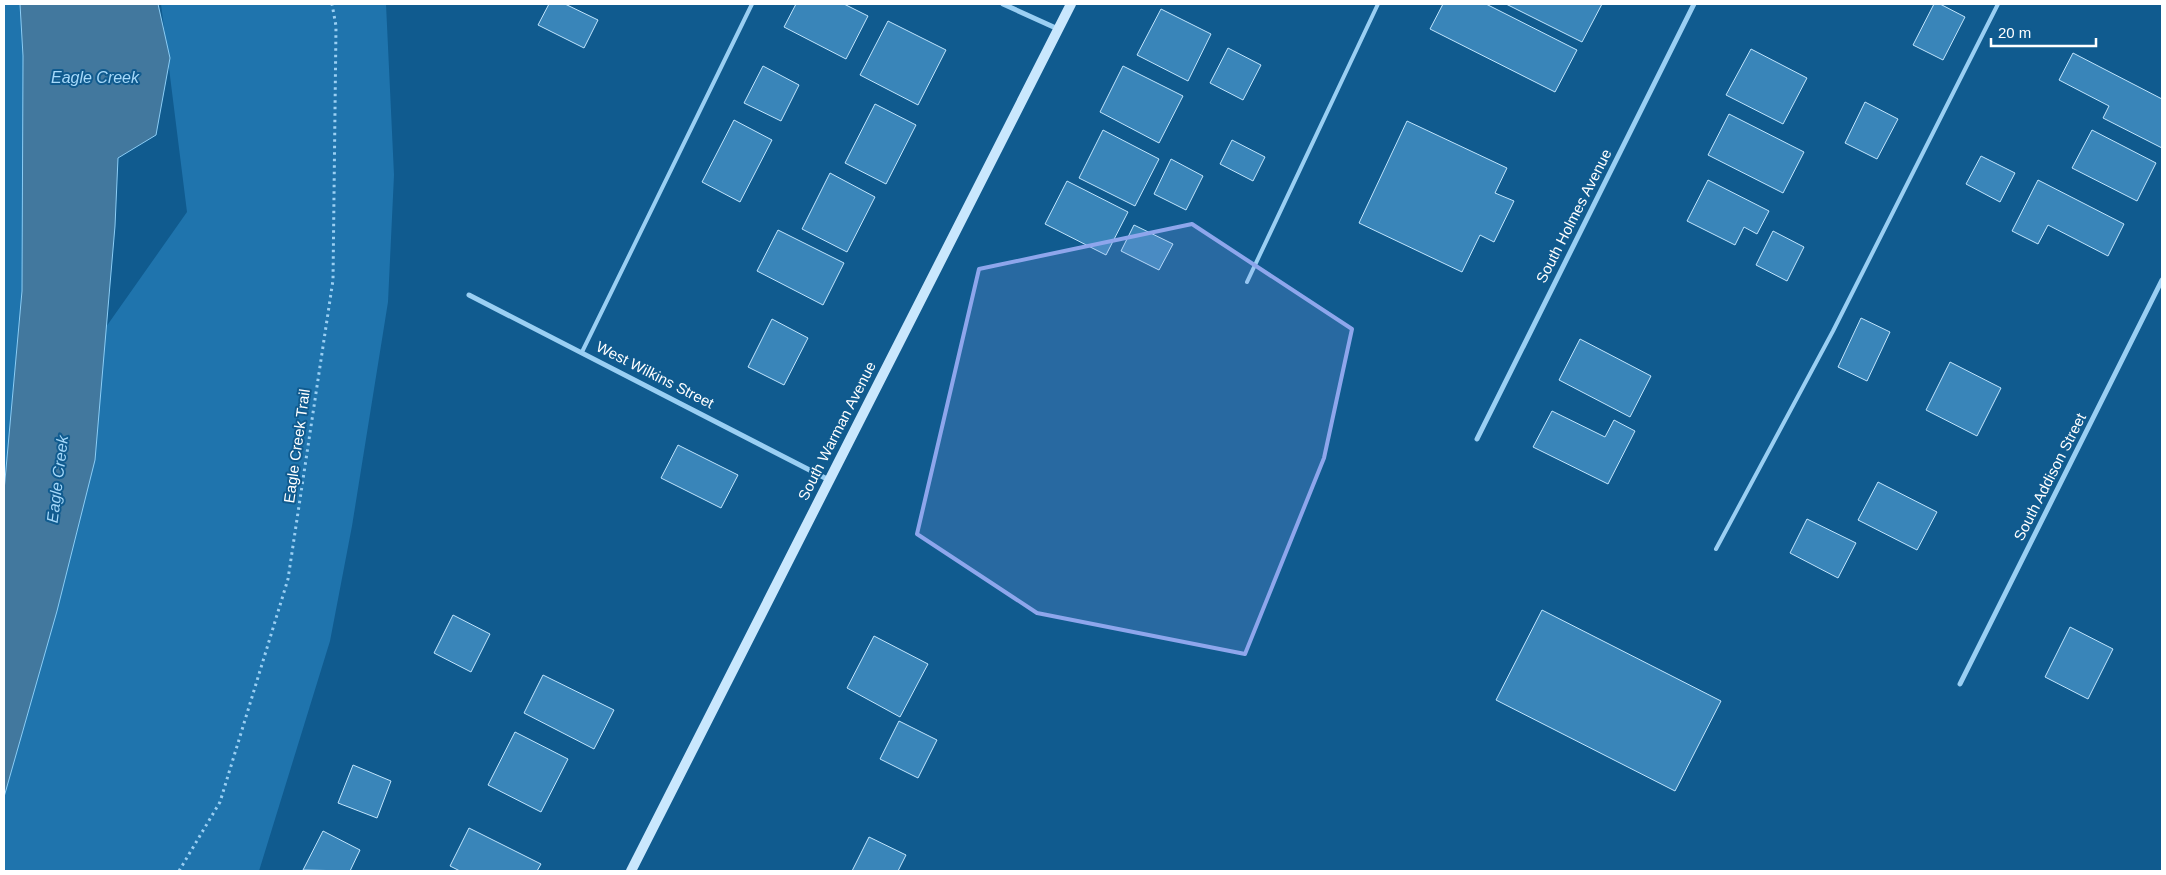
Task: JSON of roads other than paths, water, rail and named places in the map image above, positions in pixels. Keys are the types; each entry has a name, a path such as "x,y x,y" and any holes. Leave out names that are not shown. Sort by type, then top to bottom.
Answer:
{"main road":[{"name":"South Warman Avenue","path":"631,871 1071,4"}],"street":[{"path":"1004,4 1058,29"},
{"name":"South Holmes Avenue","path":"1477,439 1694,4"},
{"name":"South Addison Street","path":"1960,684 2162,280"},
{"name":"West Wilkins Street","path":"469,295 829,480"}],"lane":[{"path":"582,352 752,4"},
{"path":"1246,282 1378,4"},
{"path":"1716,549 1833,330 1998,4"}],"water":[{"name":"Eagle Creek","path":"20,4 158,4 170,58 156,135 118,158 115,226 95,460 57,611 4,797 4,491 22,291 23,56"}]}
